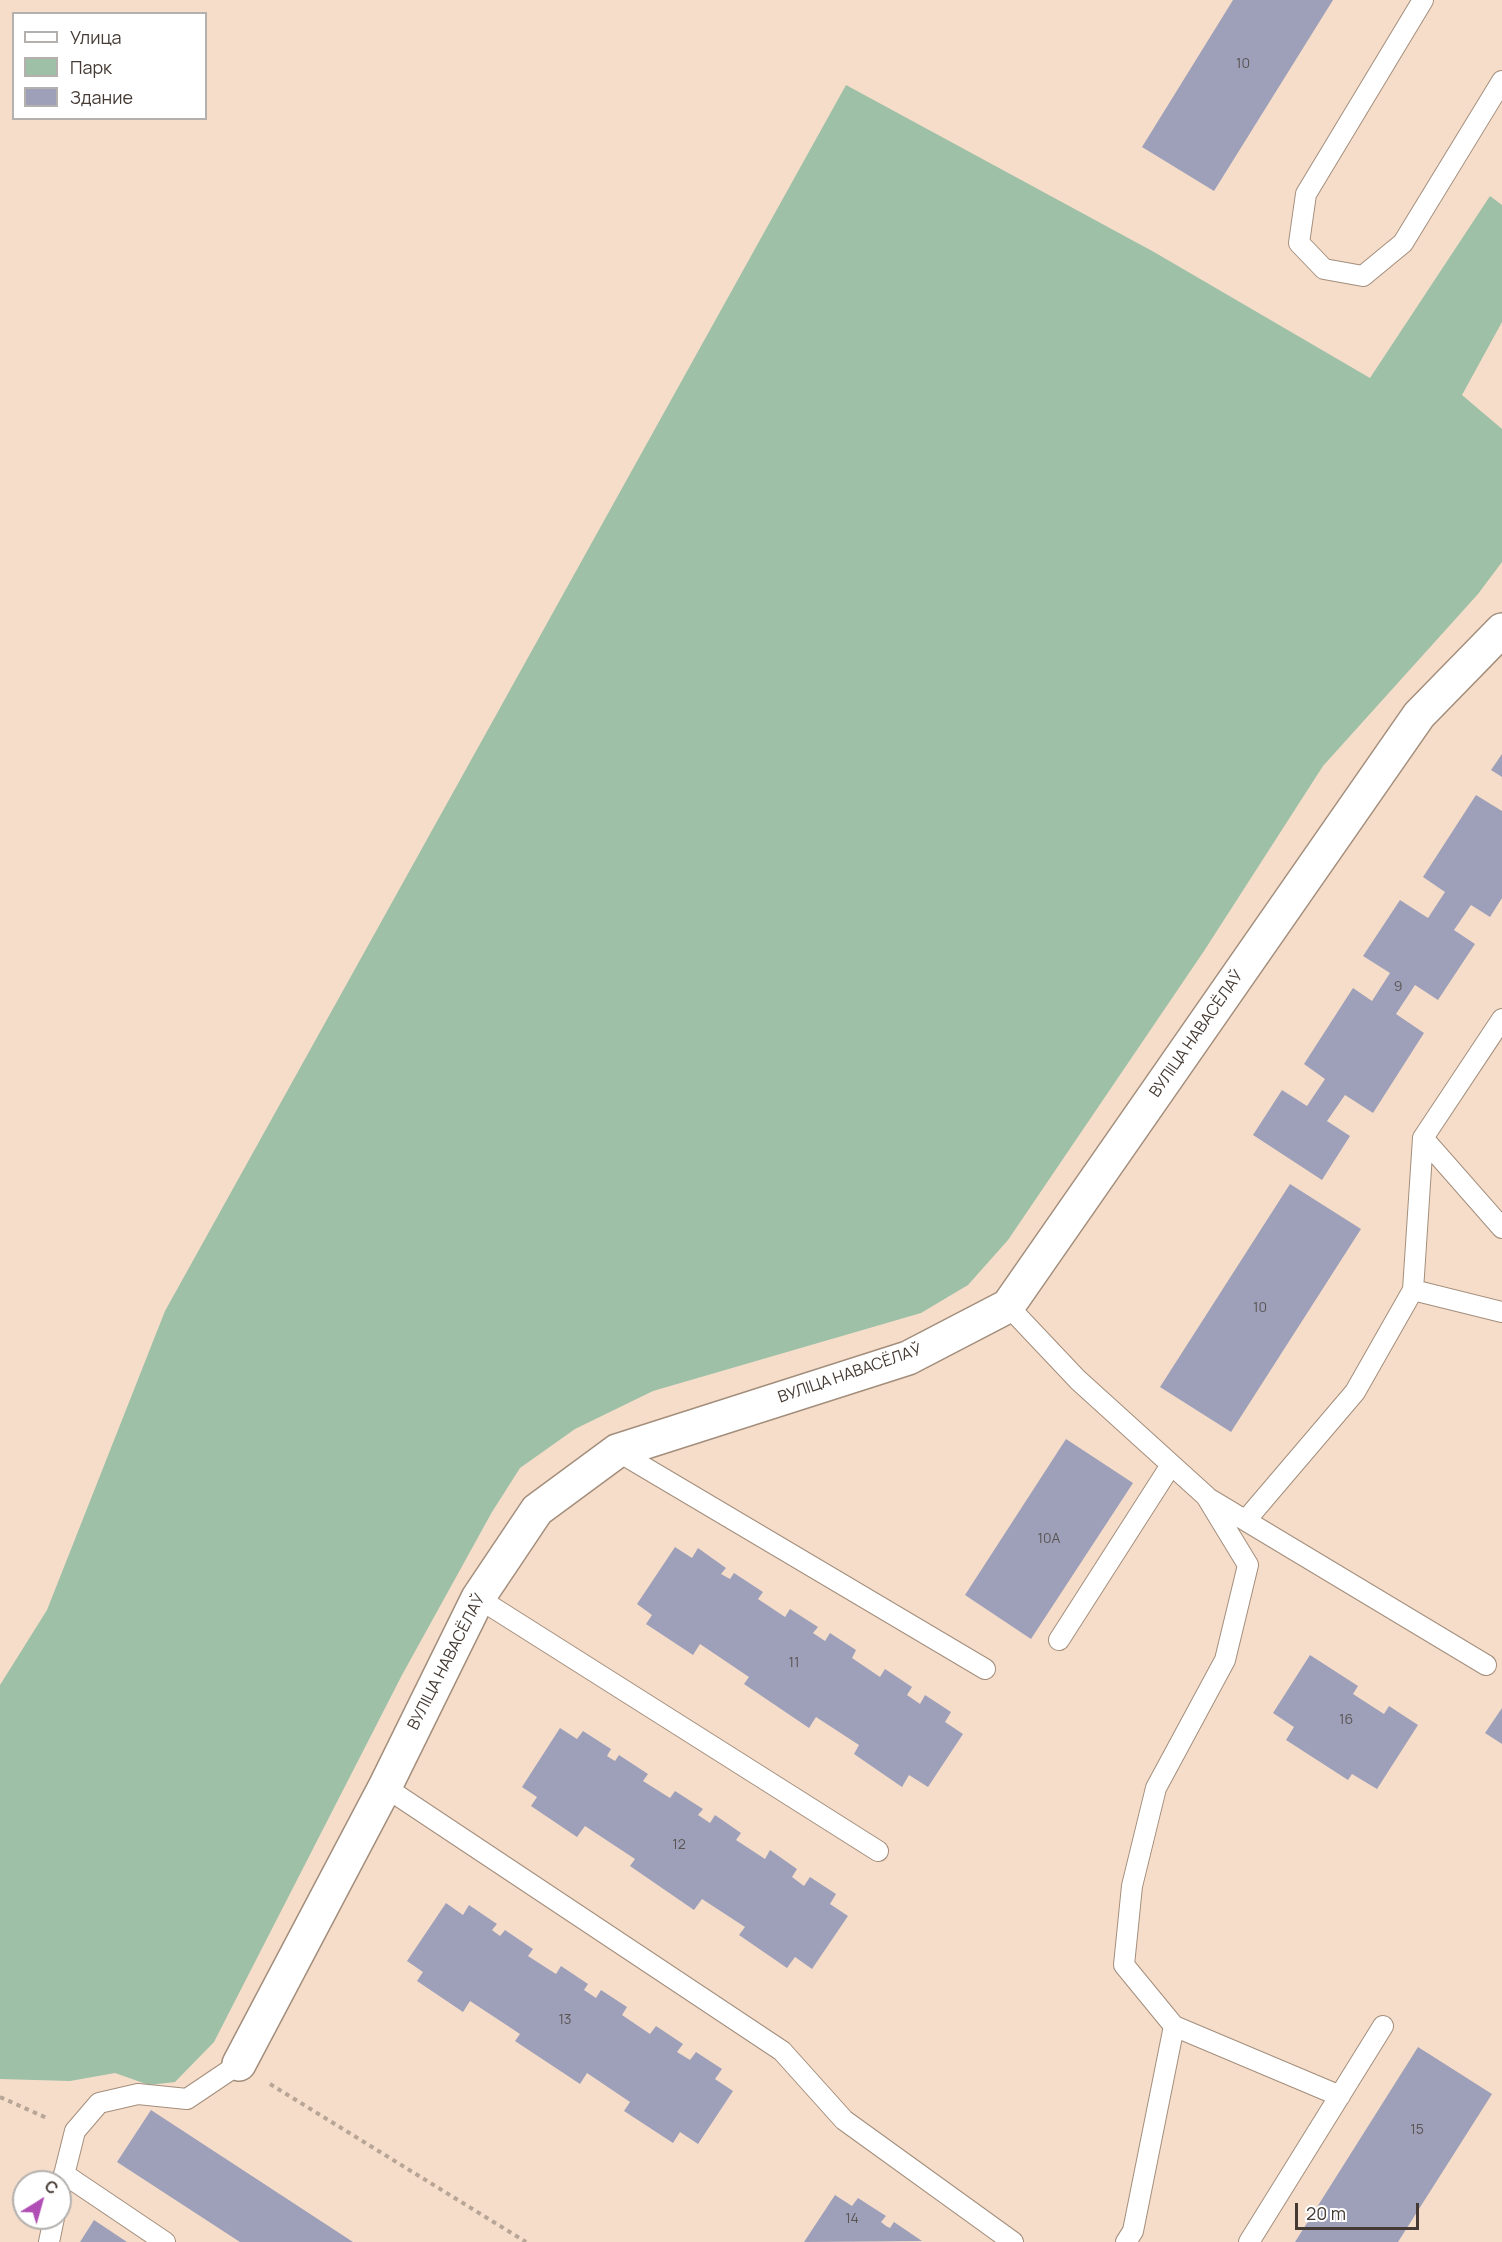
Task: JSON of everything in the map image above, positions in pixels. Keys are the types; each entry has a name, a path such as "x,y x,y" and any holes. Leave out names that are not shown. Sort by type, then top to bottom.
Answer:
{"street":[{"name":"ВУЛІЦА НАВАСЁЛАЎ","path":"239,2064 385,1787 478,1598 537,1510 617,1451 908,1358 1008,1306 1419,715 1502,630"}],"lane":[{"path":"1423,0 1306,194 1299,243 1324,269 1363,276 1403,243 1502,81"},
{"path":"1246,1520 1355,1392 1413,1290 1423,1138 1502,1019"},
{"path":"1423,1138 1502,1228"},
{"path":"1413,1290 1502,1312"},
{"path":"1008,1306 1078,1380 1206,1496 1486,1665"},
{"path":"617,1451 985,1669"},
{"path":"1059,1640 1171,1465"},
{"path":"1206,1496 1248,1565 1225,1660 1155,1788 1132,1886 1124,1965 1174,2026 1340,2096"},
{"path":"478,1598 878,1851"},
{"path":"385,1787 782,2051 844,2120 1013,2242"},
{"path":"1126,2242 1133,2231 1174,2026"},
{"path":"1249,2242 1383,2026"},
{"path":"65,2170 75,2131 99,2103 138,2094 187,2099 239,2064"},
{"path":"72,2188 165,2242"}],"path":[{"path":"239,2064 526,2242"},
{"path":"0,2097 75,2131"}],"green space":[{"path":"846,85 1154,252 1370,378 1490,196 1502,205 1502,322 1462,395 1502,429 1502,562 1478,594 1323,766 1204,951 1008,1240 968,1285 921,1313 653,1391 575,1429 520,1468 492,1512 402,1675 214,2042 175,2082 149,2085 115,2073 70,2081 0,2079 0,1685 47,1610 165,1311"}],"building":[{"path":"1233,0 1333,0 1214,191 1142,147"},
{"path":"1502,754 1502,777 1491,770"},
{"path":"1476,795 1502,811 1502,898 1490,917 1471,905 1454,930 1475,944 1438,1000 1415,985 1396,1014 1424,1033 1373,1113 1345,1095 1327,1121 1350,1136 1322,1180 1253,1135 1282,1090 1307,1106 1325,1079 1304,1064 1353,988 1372,1001 1390,973 1363,956 1400,900 1428,918 1445,892 1423,877"},
{"path":"1290,1184 1361,1229 1231,1432 1160,1387"},
{"path":"1066,1439 1133,1483 1031,1639 965,1595"},
{"path":"675,1547 692,1558 698,1548 726,1568 721,1574 730,1579 734,1573 763,1592 758,1599 785,1617 790,1609 818,1627 813,1633 825,1641 830,1633 856,1650 852,1658 880,1677 885,1669 912,1687 907,1695 920,1704 925,1695 951,1712 945,1722 963,1734 928,1787 909,1775 902,1787 854,1754 859,1745 816,1717 809,1728 744,1684 749,1677 700,1644 693,1655 646,1624 652,1615 637,1604"},
{"path":"1310,1655 1358,1686 1353,1694 1384,1714 1389,1706 1418,1725 1377,1789 1352,1774 1348,1780 1286,1740 1294,1727 1273,1713"},
{"path":"1502,1708 1502,1744 1485,1733"},
{"path":"560,1728 577,1739 583,1731 611,1749 607,1756 615,1761 619,1755 648,1774 643,1781 670,1798 675,1791 703,1809 698,1815 710,1823 715,1815 741,1833 736,1840 765,1859 770,1850 797,1869 792,1877 804,1886 810,1877 836,1894 830,1904 848,1916 812,1969 795,1957 787,1968 739,1935 745,1927 702,1899 694,1910 630,1866 635,1859 585,1826 577,1837 531,1806 537,1797 522,1787"},
{"path":"446,1903 463,1915 469,1905 497,1924 492,1930 500,1936 505,1930 533,1949 528,1956 556,1974 561,1966 588,1984 584,1990 596,1998 601,1990 627,2007 622,2015 650,2034 656,2026 683,2044 677,2052 690,2060 696,2052 722,2069 715,2079 733,2091 698,2144 680,2132 673,2143 624,2111 630,2102 587,2073 580,2084 515,2041 520,2034 470,2001 463,2012 417,1981 423,1972 407,1961"},
{"path":"1418,2047 1492,2094 1398,2242 1295,2242"},
{"path":"151,2110 353,2242 240,2242 117,2162"},
{"path":"835,2195 852,2206 858,2198 886,2216 881,2222 886,2226 890,2228 894,2222 922,2241 804,2242"},
{"path":"94,2220 127,2242 80,2242"}]}
